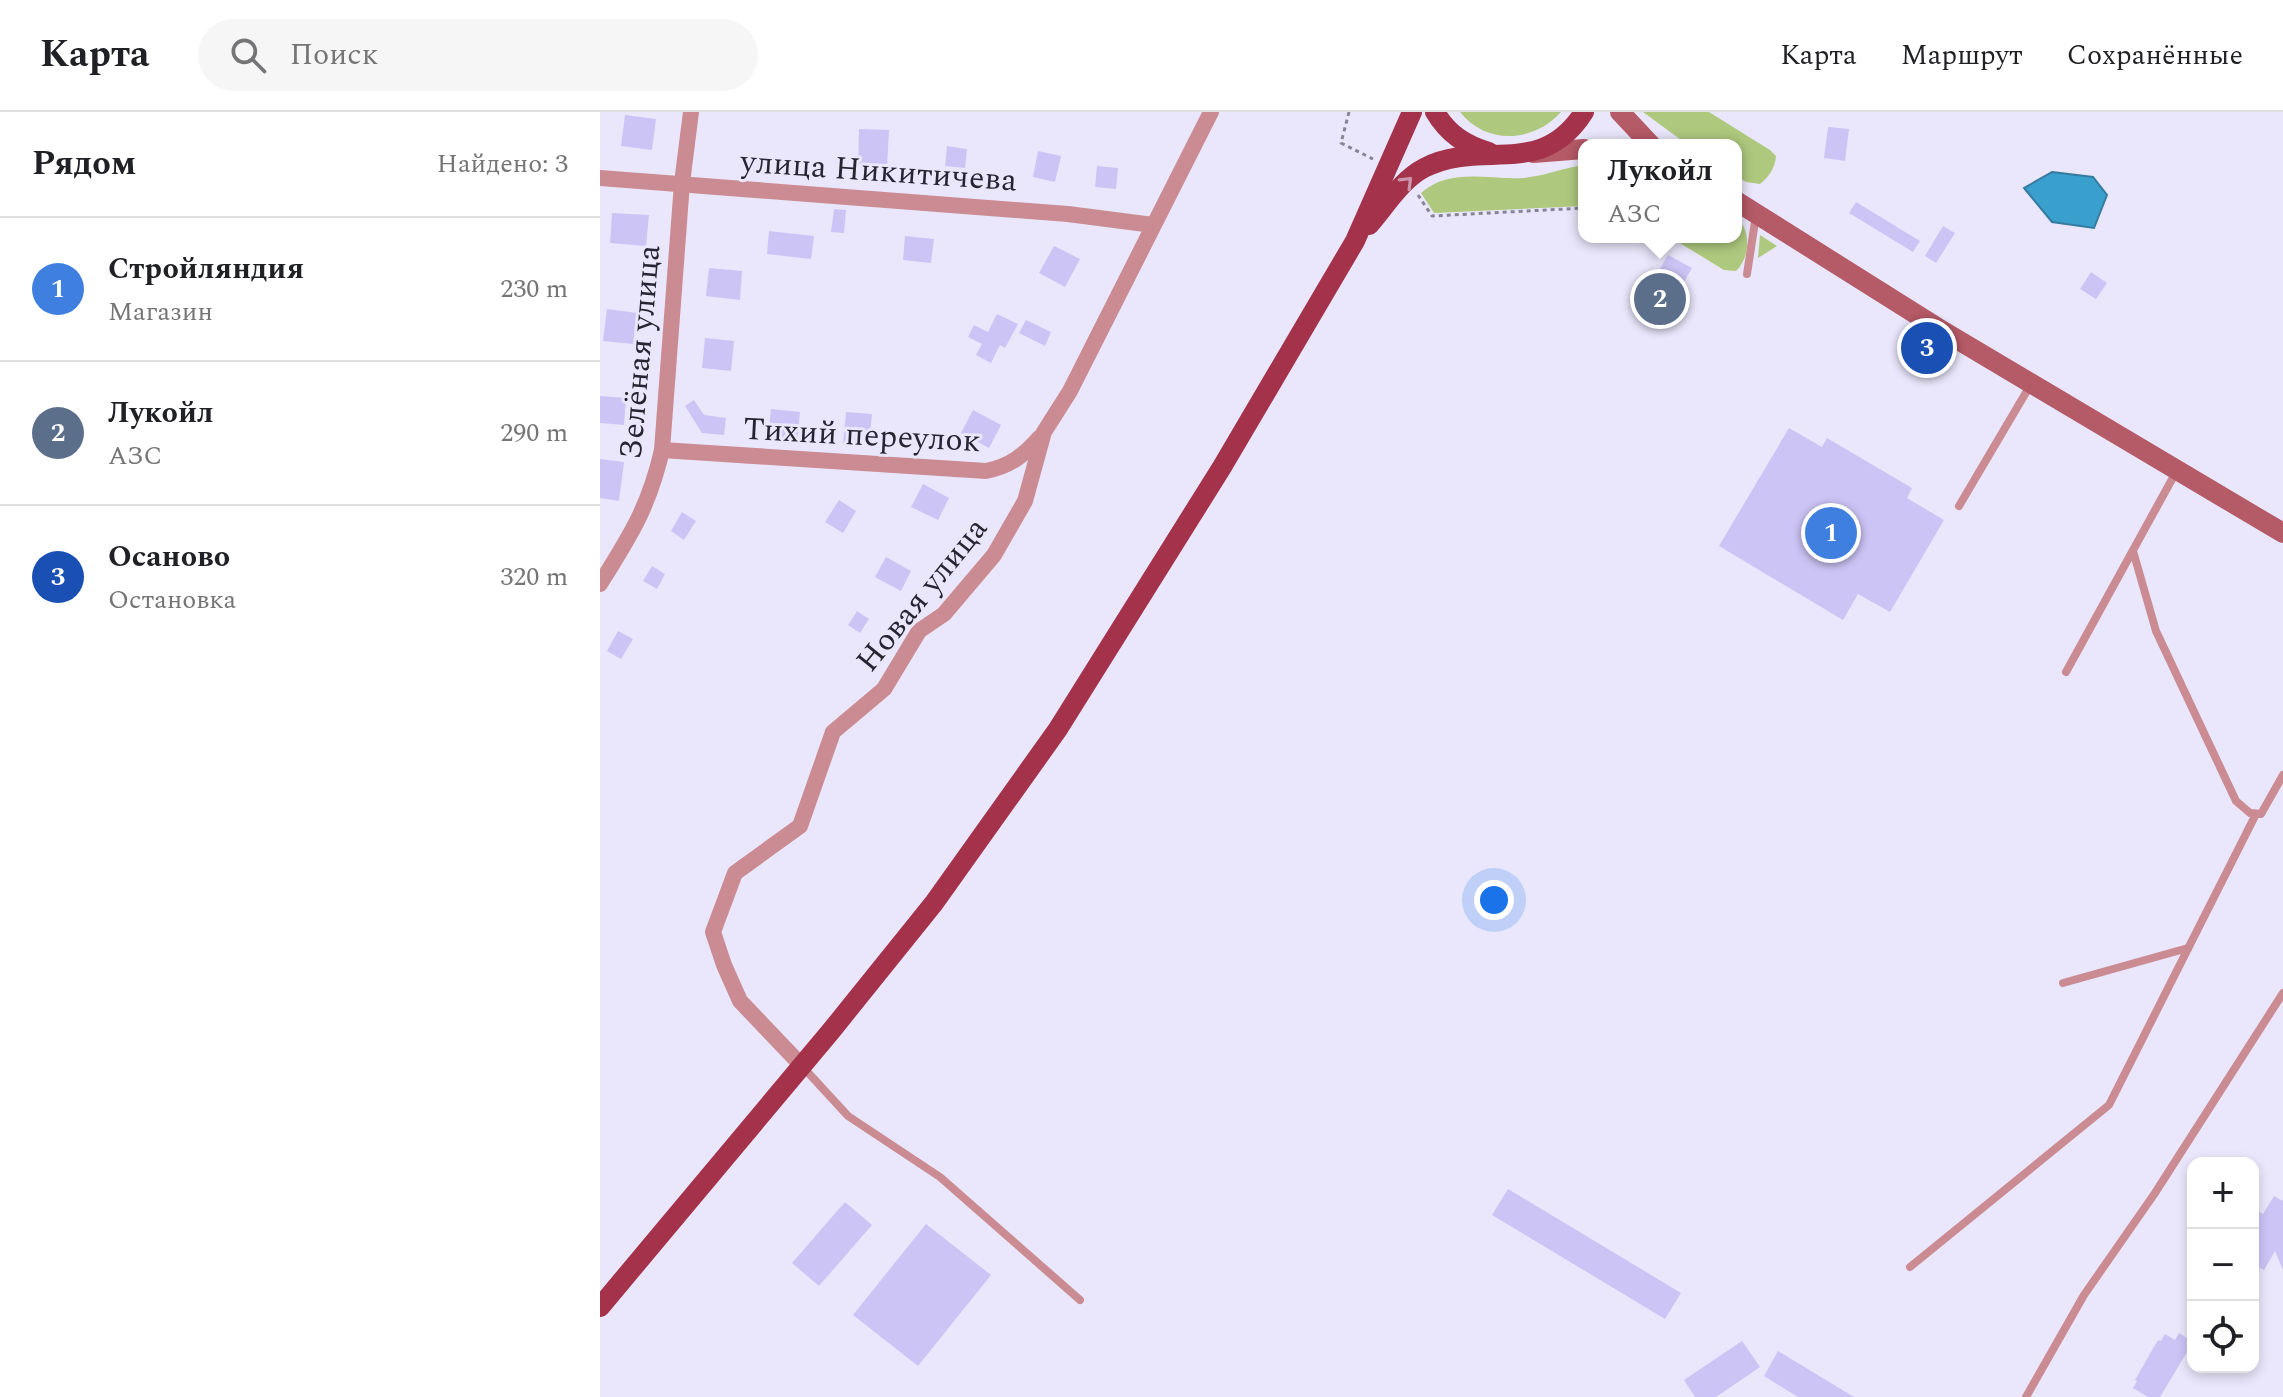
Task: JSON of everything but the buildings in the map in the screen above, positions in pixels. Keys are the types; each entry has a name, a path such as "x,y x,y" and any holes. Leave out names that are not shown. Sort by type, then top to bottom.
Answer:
{"main road":[{"path":"600,1307 934,903 1058,729 1222,467 1355,241 1412,112"},
{"path":"1435,112 1448,130 1462,141 1497,154"},
{"path":"1525,154 1553,144 1584,112"},
{"path":"1620,112 1645,139"},
{"path":"1355,241 1406,182 1423,169 1449,160 1578,150"},
{"path":"1742,205 1938,328 2283,533"}],"street":[{"name":"Зелёная улица","path":"600,584 639,522 654,486 662,450 682,183 691,112"},
{"name":"Новая улица","path":"802,1066 740,1001 724,965 713,932 735,873 800,826 833,732 884,689 919,631 944,614 994,555 1025,501 1044,432 1070,391 1211,112"},
{"name":"улица Никитичева","path":"600,178 1053,212 1153,225"},
{"name":"Тихий переулок","path":"662,450 986,471 1003,468 1024,456 1044,432"}],"lane":[{"path":"1747,274 1757,214"},
{"path":"1959,506 2032,383"},
{"path":"2066,672 2177,471"},
{"path":"2133,551 2156,631 2236,801 2250,813 2261,814 2283,775"},
{"path":"1910,1267 2109,1105 2256,814"},
{"path":"2063,983 2188,948"},
{"path":"2026,1397 2084,1295 2155,1193 2283,993"},
{"path":"802,1066 848,1116 940,1177 1080,1300"}],"path":[{"path":"1349,112 1341,143 1381,162"},
{"path":"1413,189 1432,216 1578,208"}],"green space":[{"path":"1460,112 1561,112 1538,129 1510,136 1483,131"},
{"path":"1643,112 1709,112 1776,156 1769,175 1760,184 1746,182 1742,180 1742,139 1680,139"},
{"path":"1578,166 1578,206 1434,213 1421,193 1432,185 1457,177 1538,176"},
{"path":"1742,224 1747,236 1744,259 1736,271 1724,270 1680,243 1742,243"},
{"path":"1760,235 1777,246 1758,258"}],"water":[{"path":"2052,172 2093,177 2107,195 2094,228 2052,222 2024,188"}],"place":[{"name":"Лукойл","path":"1660,299"},
{"name":"Осаново","path":"1927,348"},
{"name":"Стройляндия","path":"1831,533"}]}
